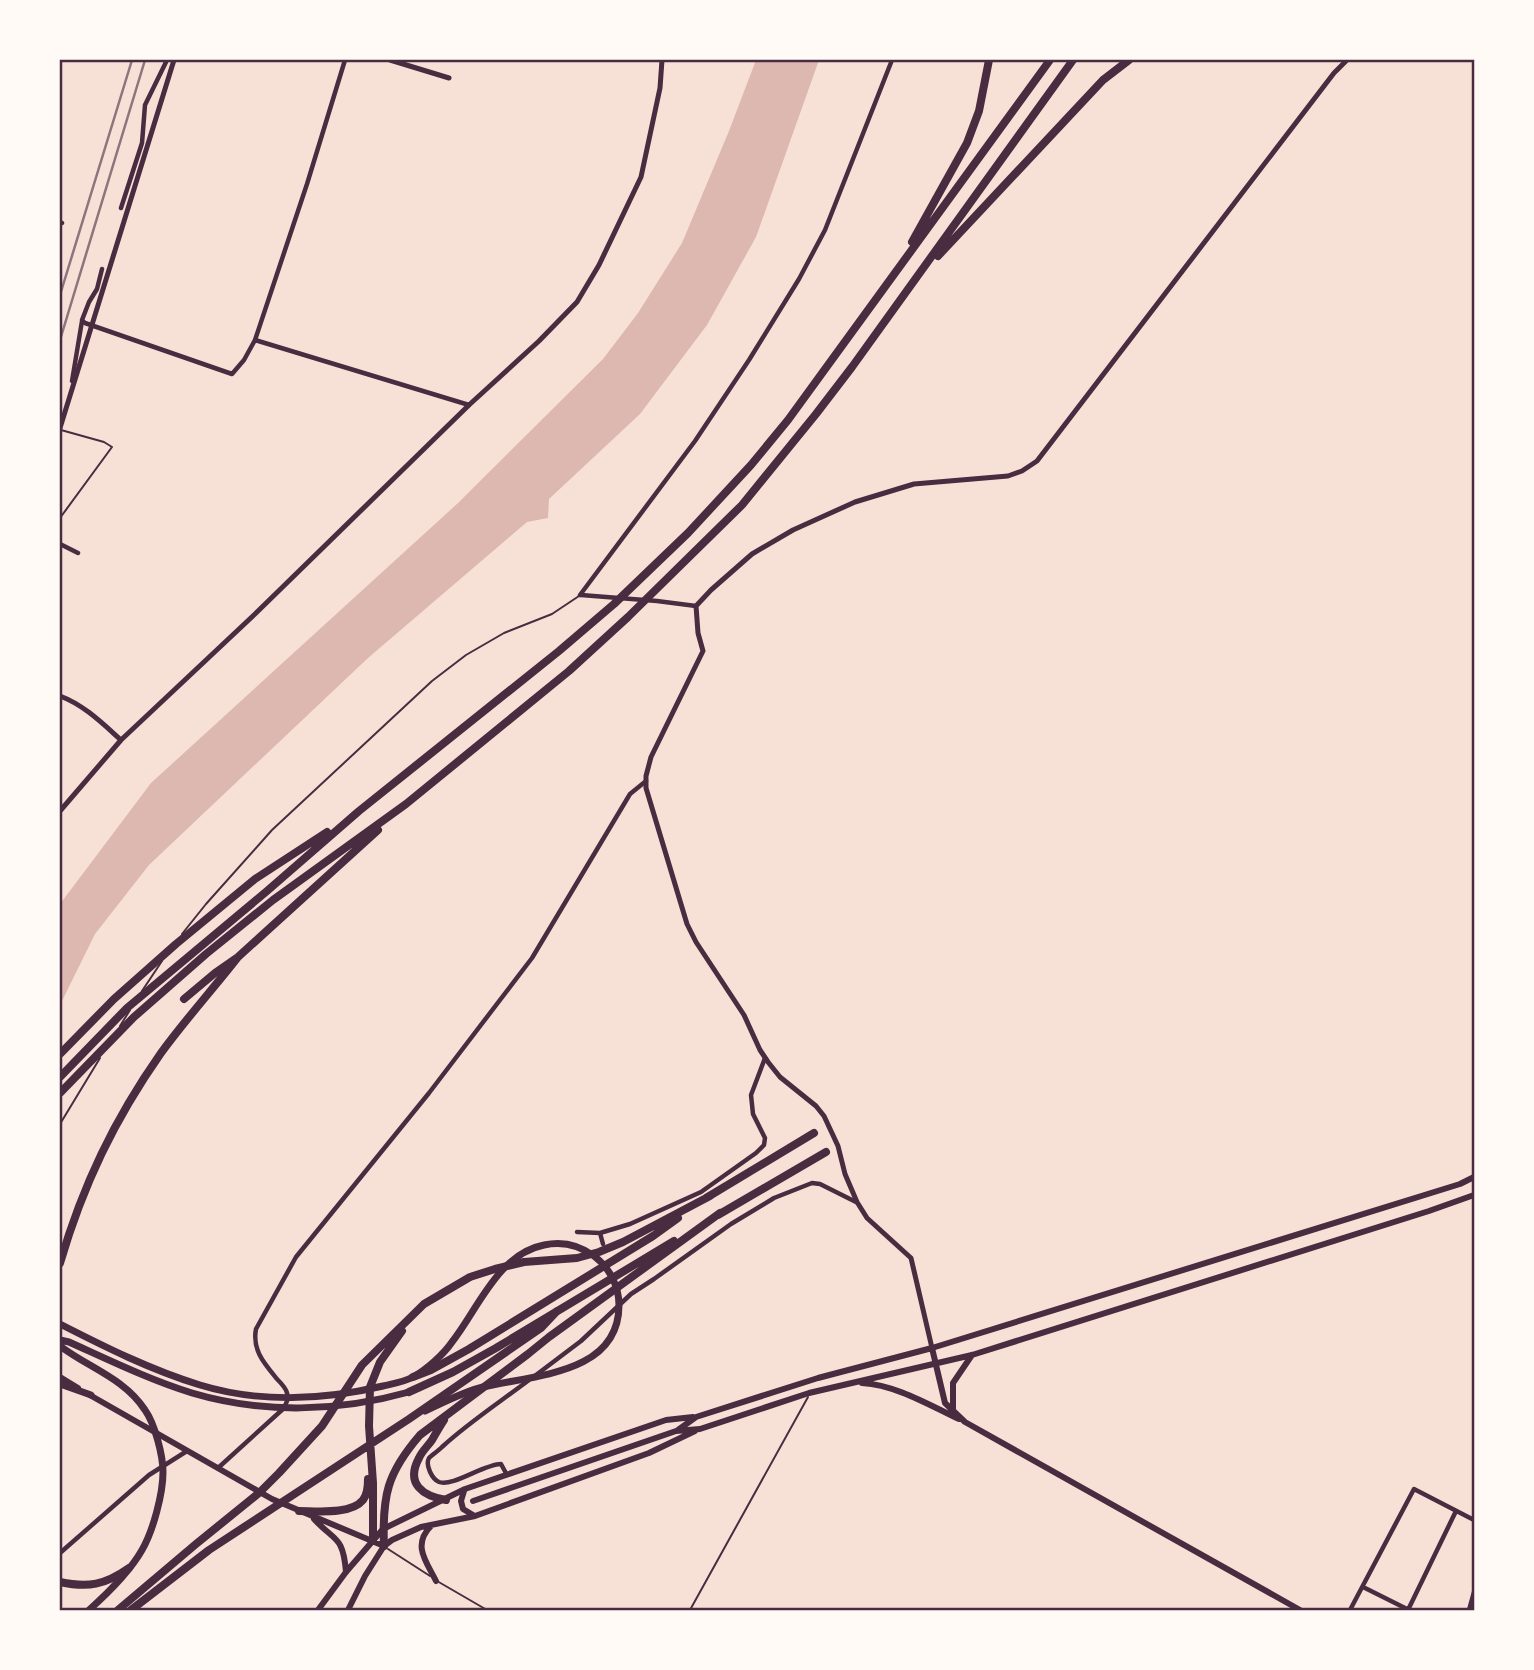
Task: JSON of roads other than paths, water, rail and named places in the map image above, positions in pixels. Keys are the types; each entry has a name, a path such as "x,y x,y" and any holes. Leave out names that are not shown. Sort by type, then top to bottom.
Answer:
{"highway":[{"path":"897,271 967,143 979,111 989,60"},
{"path":"60,1077 127,1008 359,811 559,651 614,604 688,533 751,465 788,420 1050,60"},
{"path":"184,999 238,957 407,804 569,671 742,505 852,367 1073,60"},
{"path":"916,278 1103,80 1129,60"},
{"path":"60,1093 134,1017 206,954 273,900 407,804"},
{"path":"60,1054 145,971 255,879 359,811"},
{"path":"60,1263 77,1207 111,1134 162,1052 238,957"},
{"path":"118,1611 259,1493 290,1462 323,1426 362,1365 424,1304 470,1277 495,1269 524,1262 577,1258 623,1242 710,1196 814,1133"},
{"path":"60,1340 164,1383 238,1403 296,1409 378,1401 409,1392 496,1349 826,1152"},
{"path":"60,1324 152,1368 203,1386 231,1392 285,1397 354,1393 409,1379 469,1349 653,1236 710,1196"},
{"path":"384,1546 386,1492 394,1471 420,1434 720,1213"},
{"path":"409,1379 450,1345 504,1268 530,1249 551,1243 578,1246 604,1264 611,1275 619,1297 619,1311 617,1322 606,1344 599,1351 579,1364 561,1371 481,1387 409,1419"},
{"path":"299,1511 333,1511 355,1507 364,1499 368,1488 370,1455 370,1387 380,1362 424,1304"},
{"path":"131,1611 209,1550 409,1419 541,1328 557,1311"},
{"path":"60,1346 108,1374 146,1411 155,1434 163,1472 150,1536 129,1568 89,1611"},
{"path":"60,1384 90,1395"},
{"path":"445,1417 419,1458 414,1473 416,1486 421,1491 446,1500"},
{"path":"370,1455 373,1541"},
{"path":"60,1582 88,1586 104,1583 129,1568"}],"main road":[{"path":"318,1611 346,1572 383,1530 465,1489 666,1420 696,1417 818,1378 932,1348 1460,1184 1475,1177"},
{"path":"348,1611 384,1546 421,1527 475,1516 649,1452 700,1429 809,1394 972,1355 1475,1195"},
{"path":"932,1348 945,1403 965,1422"},
{"path":"953,1410 953,1383 972,1355"},
{"path":"60,1377 272,1499 384,1546"},
{"path":"853,1383 877,1384 911,1396 965,1422 1300,1611"},
{"path":"676,1431 696,1417"},
{"path":"473,1501 676,1431 700,1429"},
{"path":"465,1489 461,1502 463,1509 475,1516"},
{"path":"313,1517 342,1545 346,1572"},
{"path":"433,1524 422,1538 421,1547 436,1581"}],"street":[{"path":"121,208 142,143 145,105 167,60"},
{"path":"60,429 174,60"},
{"path":"82,320 92,327 232,374 255,340 345,60"},
{"path":"390,60 449,78"},
{"path":"60,811 121,740 255,614 469,405 540,341 577,302 599,265 641,177 660,89 662,60"},
{"path":"580,595 695,441 799,279 825,230 892,60"},
{"path":"932,1348 911,1258 867,1218 845,1174 838,1146 824,1116 817,1106 780,1077 765,1058 744,1015 687,924 646,788 646,776 651,757 703,651 698,633 696,606 752,554 793,530 855,502 914,484 1008,476 1037,461 1347,60"},
{"path":"149,95 156,93 163,98"},
{"path":"70,394 82,320 103,269"},
{"path":"255,340 469,405"},
{"path":"60,544 78,553"},
{"path":"580,595 696,606"},
{"path":"60,696 92,714 121,740"},
{"path":"218,1468 283,1409 288,1400 287,1391 261,1360 254,1339 256,1329 296,1258 429,1093 532,958 630,794 646,781"},
{"path":"577,1232 600,1233 630,1224 701,1192 756,1153 764,1145 765,1138 753,1114 751,1095 765,1058"},
{"path":"507,1475 501,1464 495,1464 461,1478 436,1481 430,1473 429,1458 582,1341 631,1294 774,1198 812,1183 820,1184 857,1202"},
{"path":"600,1233 603,1244"},
{"path":"628,1286 631,1294"},
{"path":"60,1553 149,1475 187,1451"},
{"path":"1350,1611 1414,1489 1475,1520"},
{"path":"1363,1587 1408,1610 1456,1511"},
{"path":"1469,1611 1475,1592"}],"lane":[{"path":"60,429 104,442 112,447 60,518"},
{"path":"60,1124 170,949 272,830 432,681 466,655 504,633 552,614 580,595"},
{"path":"690,1611 818,1378"},
{"path":"384,1546 487,1611"}],"railway":[{"path":"60,295 132,60"},
{"path":"60,340 145,60"}]}
